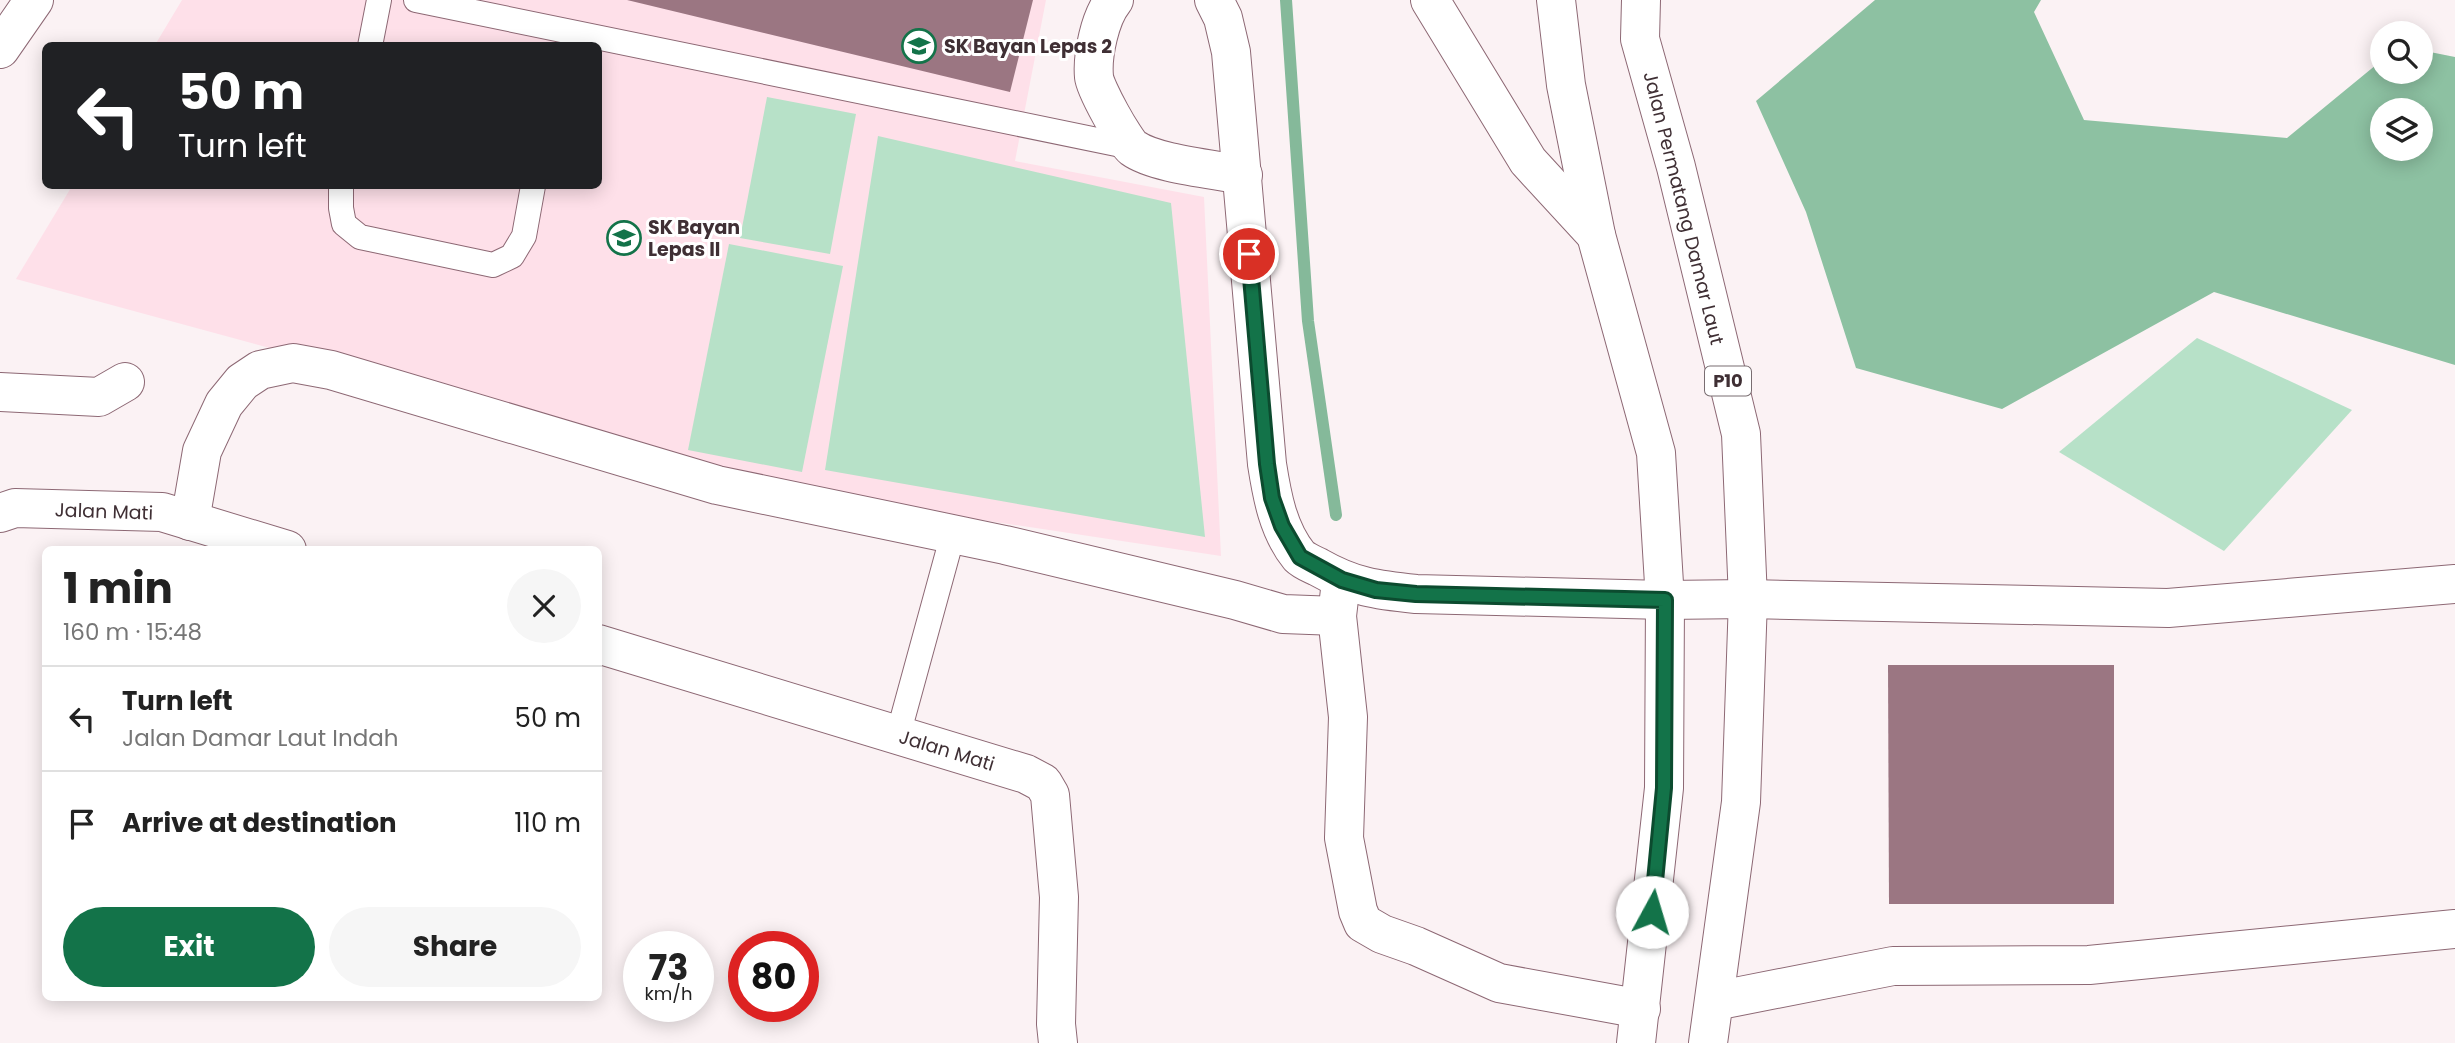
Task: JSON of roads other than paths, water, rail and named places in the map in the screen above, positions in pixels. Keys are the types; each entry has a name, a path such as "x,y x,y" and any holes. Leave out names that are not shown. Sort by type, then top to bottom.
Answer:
{"main road":[{"path":"0,49 34,0"},
{"path":"1114,0 1099,31 1094,79 1118,128 1131,147 1150,156 1243,175"},
{"path":"1214,0 1223,18 1231,52 1272,498 1282,526 1300,557 1339,598 1348,717 1344,838 1358,911 1363,923 1382,934 1499,983 1639,1026 1664,788 1665,600 1656,453 1597,235 1566,85 1556,0"},
{"path":"1430,0 1528,161 1597,235"},
{"name":"Jalan Permatang Damar Laut","path":"1641,0 1640,39 1676,167 1741,434 1748,599 1741,802 1708,1043"},
{"path":"190,521 202,451 224,404 242,382 260,370 293,363 331,370 717,485 953,534 1221,596 1283,614 1376,590 1416,594 1665,600 1748,599 2168,608 2455,583"},
{"path":"0,392 99,397 125,382"},
{"name":"Jalan Mati","path":"0,513 15,508 162,512 274,546"},
{"name":"Jalan Mati","path":"602,644 1026,774 1043,783 1050,795 1059,897 1056,1024 1058,1043"},
{"path":"1715,1001 1893,966 2089,965 2455,929"}],"lane":[{"path":"371,42 379,0"},
{"path":"416,0 582,42"},
{"path":"602,46 1131,147"},
{"path":"341,189 344,224 360,237 492,265 512,256 524,236 532,189"},
{"path":"898,735 953,534"}],"waterway":[{"path":"1286,0 1308,321 1336,515"}],"place":[{"name":"SK Bayan Lepas 2","path":"919,46"},
{"name":"SK Bayan Lepas II","path":"624,238"}]}
